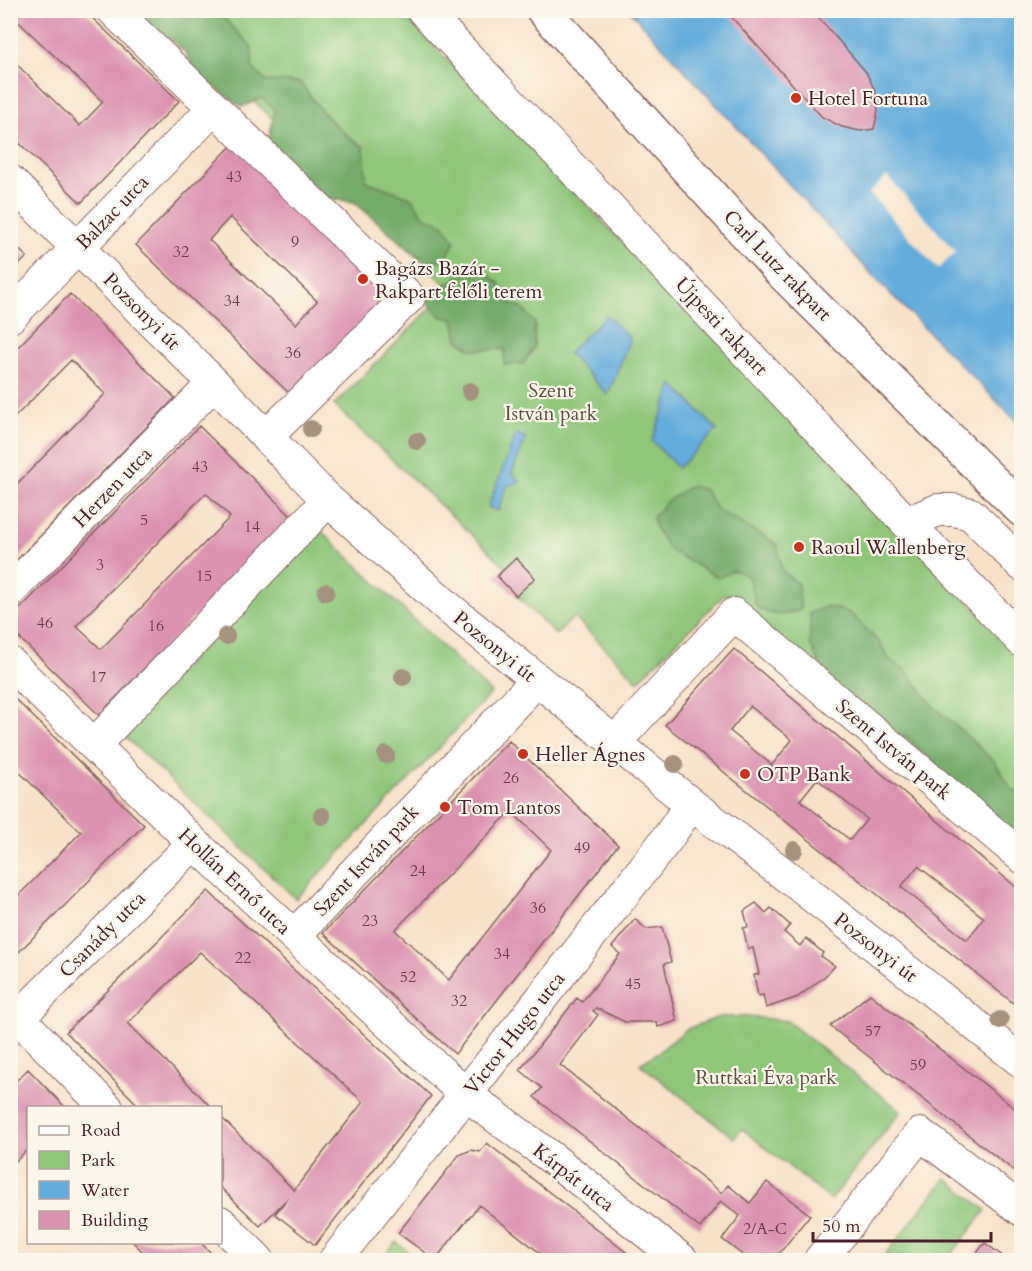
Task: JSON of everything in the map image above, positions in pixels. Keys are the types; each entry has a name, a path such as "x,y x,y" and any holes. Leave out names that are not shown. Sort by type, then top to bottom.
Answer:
{"main road":[{"name":"Carl Lutz rakpart","path":"543,10 778,268 1022,510"}],"street":[{"path":"113,10 409,297 267,436"},
{"name":"Újpesti rakpart","path":"423,10 907,523 1022,641"},
{"name":"Balzac utca","path":"10,316 214,108"},
{"name":"Pozsonyi út","path":"10,181 267,436 328,500 450,609 691,804 797,884 1022,1062"},
{"name":"Herzen utca","path":"10,591 214,383"},
{"path":"94,745 328,500"},
{"path":"907,523 938,510 954,510 971,514 1022,565"},
{"name":"Szent István park","path":"615,742 734,614 1022,857"},
{"name":"Hollán Ernő utca","path":"10,663 194,843 465,1094"},
{"name":"Szent István park","path":"294,936 537,680"},
{"name":"Victor Hugo utca","path":"335,1260 667,839 691,804"},
{"name":"Csanády utca","path":"13,1017 194,843"},
{"path":"13,1017 106,1106"},
{"name":"Kárpát utca","path":"465,1094 553,1159 682,1260"},
{"path":"820,1260 920,1134 1022,1210"},
{"path":"222,1224 258,1260"}],"green space":[{"path":"141,11 217,11 252,47 252,67 265,81 300,82 328,118 364,147 366,181 411,197 424,216 443,224 455,241 446,259 429,262 408,248 354,202 325,198 268,143 275,110 262,98 242,107 198,75 185,52 149,22"},
{"name":"Szent István park","path":"160,11 400,11 1021,656 1021,849 725,594 638,681 574,617 556,635 497,576 506,567 334,405 450,289"},
{"path":"480,268 499,283 508,302 521,307 535,323 534,348 523,364 504,365 505,349 473,350 458,340 454,319 442,317 427,302 434,289 454,281 457,276"},
{"path":"690,486 705,490 717,510 777,544 782,571 798,584 801,609 783,615 762,610 756,607 748,576 733,570 719,578 669,550 655,527 653,517 666,502"},
{"path":"317,527 491,693 296,899 121,733"},
{"path":"827,606 850,613 879,642 890,660 907,671 934,707 995,762 1012,790 1021,794 1021,840 994,815 985,800 965,794 907,737 891,733 834,693 810,644 810,613"},
{"name":"Ruttkai Éva park","path":"719,1017 750,1017 787,1021 901,1111 831,1200 742,1129 734,1138 640,1064 687,1029"},
{"path":"946,1178 986,1210 947,1260 881,1260"},
{"path":"396,1242 418,1260 381,1260"}],"water":[{"path":"630,11 1021,11 1021,426 879,282"},
{"path":"607,315 630,339 608,395 568,353"},
{"path":"673,384 717,430 678,468 652,441"},
{"path":"516,434 526,438 512,473 520,482 507,486 498,511 488,507"}],"pier":[{"path":"887,176 956,252 938,269 869,193"}],"building":[{"path":"10,10 84,10 179,101 81,203 10,134 10,58 80,126 103,102 10,14"},
{"path":"725,10 812,10 866,72 876,93 878,111 874,129 860,131 842,127 822,117"},
{"path":"233,144 392,298 295,399 136,245","holes":["230,217 317,301 296,324 209,240"]},
{"path":"10,241 27,257 10,273"},
{"path":"70,294 175,398 10,567 10,491 105,394 71,360 10,422 10,355"},
{"path":"199,426 292,517 99,715 10,629 10,619","holes":["206,493 230,517 101,649 76,626"]},
{"path":"516,558 535,578 516,596 497,576"},
{"path":"734,649 1022,892 1022,1010 665,725","holes":["750,706 792,740 772,765 730,731","817,779 867,819 850,840 800,800","918,866 984,918 967,940 901,887"]},
{"path":"10,694 144,825 10,961 10,904 81,832 10,763"},
{"path":"509,741 618,845 455,1054 323,933","holes":["511,811 551,850 449,980 395,930"]},
{"path":"208,891 431,1096 315,1245 275,1214 288,1198 260,1226 222,1189 222,1118 294,1190 363,1102 200,952 128,1023 210,1106 139,1106 66,1032"},
{"path":"756,903 766,913 771,908 790,925 784,932 800,946 806,938 823,953 821,956 835,966 798,997 766,1008 763,995 758,996 754,975 759,974 753,948 748,949 743,928 748,927 744,911"},
{"path":"635,919 646,929 662,927 671,962 664,964 677,1021 658,1027 657,1022 625,1022 596,1008 593,1011 598,1015 560,1065 722,1193 728,1185 750,1203 767,1182 810,1215 774,1260 749,1260 722,1239 740,1216 721,1201 700,1228 534,1097 542,1088 520,1070 577,998 582,1002 620,954 612,947"},
{"path":"870,994 1022,1114 1022,1177 830,1026"},
{"path":"28,1069 64,1106 27,1106 27,1150 10,1167 10,1087"},
{"path":"487,1143 636,1260 549,1260 479,1205 435,1260 398,1233 459,1155 471,1150 480,1152"},
{"path":"985,1243 1008,1260 971,1260"},
{"path":"135,1244 202,1244 218,1260 151,1260"}],"place":[{"name":"Hotel Fortuna","path":"796,98"},
{"name":"Bagázs Bazár - Rakpart felőli terem","path":"363,279"},
{"name":"Raoul Wallenberg","path":"799,547"},
{"name":"Heller Ágnes","path":"523,754"},
{"name":"OTP Bank","path":"745,774"},
{"name":"Tom Lantos","path":"445,807"}]}
